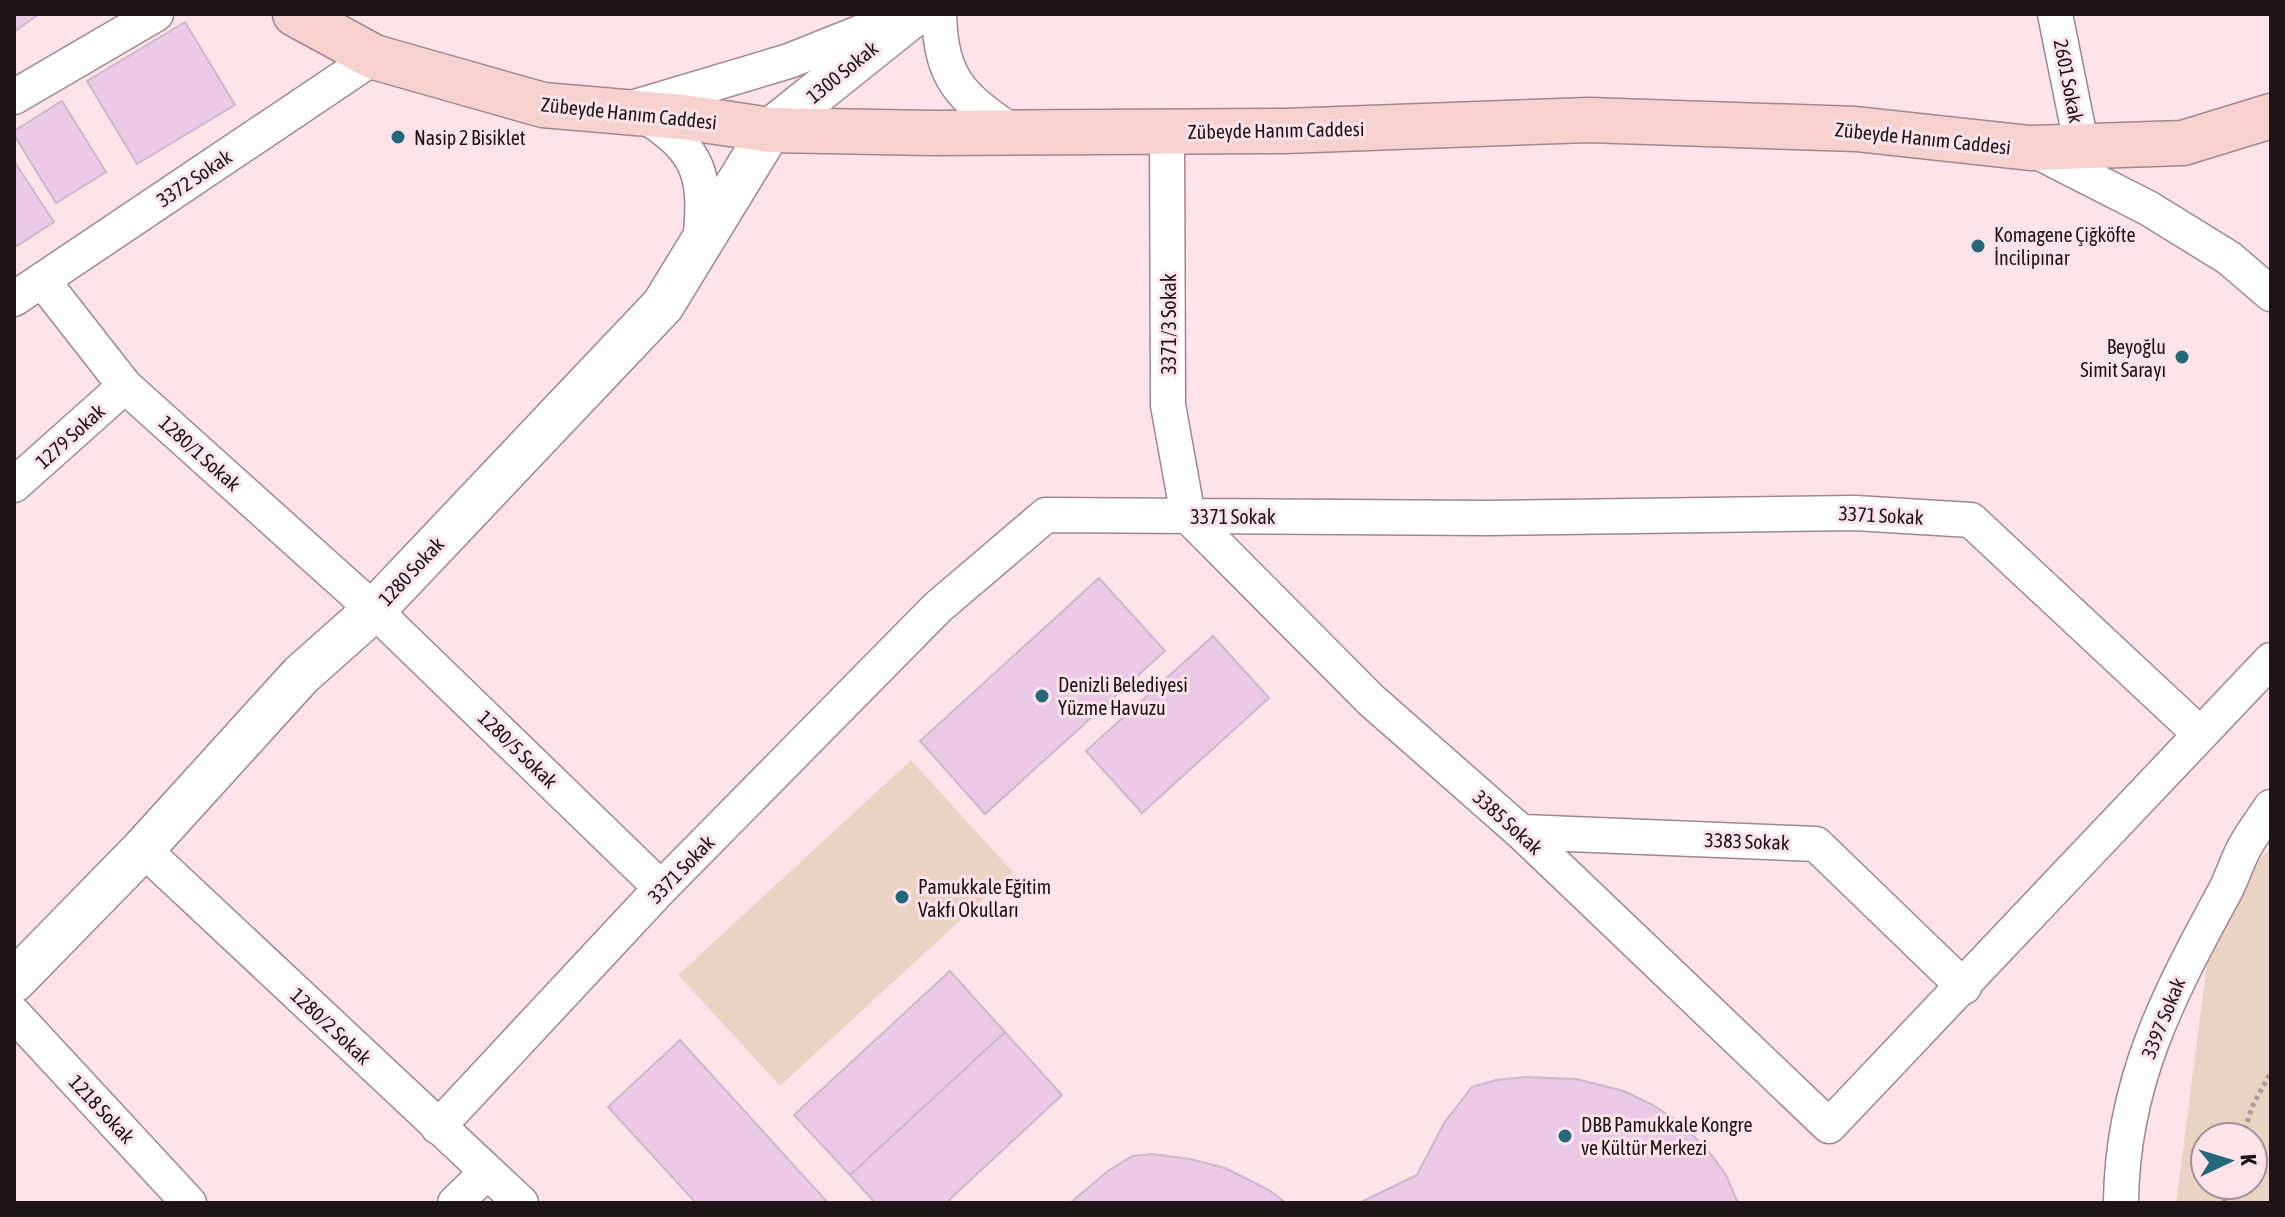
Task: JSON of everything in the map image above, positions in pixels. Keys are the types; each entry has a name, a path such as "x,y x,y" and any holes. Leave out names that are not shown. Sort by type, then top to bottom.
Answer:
{"main road":[{"name":"Zübeyde Hanım Caddesi","path":"295,14 374,57 543,105 770,130 1014,133 1285,131 1589,120 1856,129 2030,148 2082,148 2183,143 2271,116"}],"street":[{"path":"14,97 156,14"},
{"path":"631,113 789,61 906,14"},
{"name":"1300 Sokak","path":"770,130 915,14"},
{"path":"939,14 940,44 947,70 982,110 1014,133"},
{"name":"2601 Sokak","path":"2055,14 2082,148"},
{"name":"3372 Sokak","path":"14,299 374,57"},
{"path":"631,113 667,129 682,143 695,163 702,181 704,202 700,244"},
{"name":"1280 Sokak","path":"14,981 143,849 301,675 374,610 663,305 770,130"},
{"name":"3371/3 Sokak","path":"1167,132 1168,405 1188,516"},
{"path":"2030,148 2148,208 2229,258 2271,294"},
{"name":"1280/1 Sokak","path":"42,280 125,386 374,610"},
{"name":"1279 Sokak","path":"14,485 125,386"},
{"name":"3371 Sokak","path":"438,1127 661,888 938,607 1046,515 1486,518 1855,513 1971,520 2200,734"},
{"name":"3385 Sokak","path":"1188,516 1371,700 1521,832 1829,1126 1964,987"},
{"name":"1280/5 Sokak","path":"374,610 661,888"},
{"path":"1964,987 2271,660"},
{"name":"3397 Sokak","path":"2121,1203 2121,1165 2129,1111 2150,1044 2169,998 2227,888 2246,844 2271,807"},
{"name":"3383 Sokak","path":"1521,832 1816,844 1964,987"},
{"name":"1280/2 Sokak","path":"143,849 521,1203"},
{"name":"1218 Sokak","path":"14,1014 189,1203"},
{"path":"455,1203 487,1172"}],"path":[{"path":"2248,1121 2271,1072"}],"shaded area":[{"path":"911,760 1013,872 780,1086 678,975"},
{"path":"2271,847 2271,1203 2176,1203 2214,910"}],"building":[{"path":"14,14 39,14 14,32"},
{"path":"185,22 235,105 137,164 87,81"},
{"path":"62,101 106,172 56,203 14,131"},
{"path":"14,161 54,222 17,246 14,241"},
{"name":"Denizli Belediyesi Yüzme Havuzu","path":"1099,578 1165,651 985,814 920,741"},
{"path":"1213,636 1269,698 1142,813 1086,751"},
{"path":"950,971 1005,1032 850,1175 794,1115"},
{"path":"1005,1032 1062,1095 946,1203 875,1203 850,1175"},
{"path":"680,1040 828,1203 696,1203 608,1107"},
{"name":"DBB Pamukkale Kongre ve Kültür Merkezi","path":"1525,1077 1576,1079 1624,1091 1653,1105 1679,1122 1707,1149 1726,1175 1738,1203 1359,1203 1417,1175 1444,1123 1472,1087 1496,1080"},
{"path":"1152,1154 1225,1168 1269,1190 1286,1203 1070,1203 1108,1171 1132,1156"}],"place":[{"name":"Nasip 2 Bisiklet","path":"398,137"},
{"name":"Komagene Çiğköfte İncilipınar","path":"1978,246"},
{"name":"Beyoğlu Simit Sarayı","path":"2182,357"},
{"name":"Denizli Belediyesi Yüzme Havuzu","path":"1042,696"},
{"name":"Pamukkale Eğitim Vakfı Okulları","path":"902,897"},
{"name":"DBB Pamukkale Kongre ve Kültür Merkezi","path":"1565,1136"}]}
